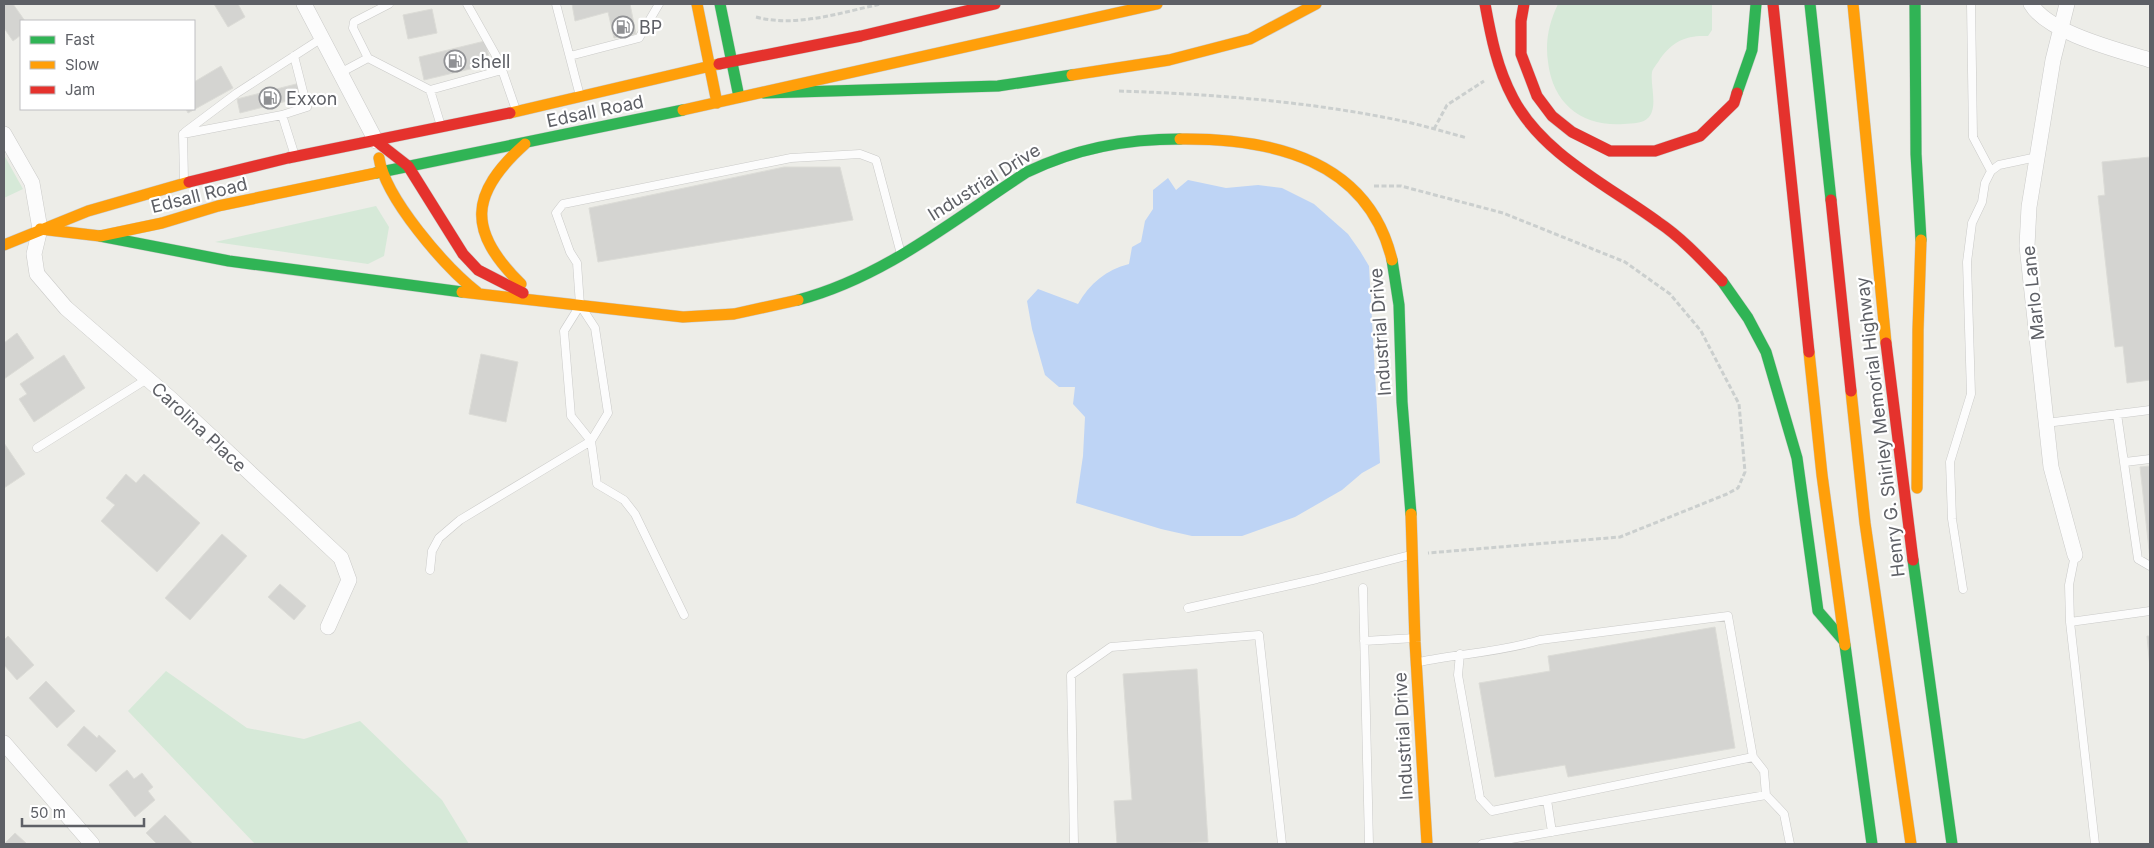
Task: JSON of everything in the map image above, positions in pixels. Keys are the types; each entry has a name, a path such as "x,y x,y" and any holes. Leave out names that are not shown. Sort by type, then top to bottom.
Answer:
{"main road":[{"path":"697,4 717,102"},
{"path":"720,4 739,98"},
{"name":"Edsall Road","path":"4,245 40,229 132,196 184,183 295,157 581,98 732,62 861,36 996,4"},
{"name":"Edsall Road","path":"40,229 100,236 162,223 218,206 408,166 525,144 739,98 1157,4"},
{"path":"764,92 998,86 1039,80 1198,54 1250,39 1316,4"},
{"path":"1478,4 1486,9 1495,58 1513,99 1534,129 1588,177 1659,222 1688,246 1728,289 1748,318 1766,352 1797,458 1818,611 1844,641"},
{"path":"1524,4 1521,20 1521,54 1537,96 1552,116 1572,132 1610,151 1655,151 1700,136 1734,103 1752,50 1756,4"},
{"path":"1773,4 1822,475 1872,844"},
{"path":"1810,4 1865,523 1911,844"},
{"name":"Henry G. Shirley Memorial Highway","path":"1853,4 1877,265 1913,557 1952,844"},
{"path":"1913,557 1919,435 1918,330 1922,249 1916,154 1915,4"},
{"name":"Industrial Drive","path":"376,141 381,172 439,260 456,278 479,294 675,316 723,315 782,304 841,286 901,256 1026,172 1047,161 1089,146 1134,140 1219,140 1261,144 1291,151 1317,162 1351,185 1368,205 1383,230 1394,267 1401,344 1402,400 1410,487 1415,638 1427,844"},
{"name":"Industrial Drive","path":"376,141 408,166 463,254 478,270 539,300"},
{"path":"525,144 496,172 484,196 481,221 485,241 500,264 539,300"},
{"path":"100,236 174,253 266,268 479,294"}],"street":[{"path":"304,4 376,141"},
{"path":"2031,4 2040,16 2061,30 2150,60"},
{"name":"Marlo Lane","path":"2066,4 2053,60 2029,207 2027,246 2051,467 2075,555"},
{"path":"4,134 32,184 40,229"},
{"name":"Carolina Place","path":"40,229 34,254 37,274 66,308 147,378 341,558 349,580 328,627"},
{"path":"4,743 92,844"}],"lane":[{"path":"389,4 354,22 352,28 368,58 430,90 502,70"},
{"path":"467,4 502,70 516,112"},
{"path":"556,4 581,98"},
{"path":"570,56 639,38 659,4"},
{"path":"1971,4 1973,137 1991,171"},
{"path":"183,134 237,93 322,38"},
{"path":"183,134 282,115 307,107 294,56"},
{"path":"340,73 368,58"},
{"path":"430,90 441,128"},
{"path":"282,115 295,157"},
{"path":"183,134 184,183"},
{"path":"430,570 432,551 439,538 453,526 590,440 608,413 595,328 580,305 577,263 570,252 556,213 562,204 791,158 860,154 876,160 901,256"},
{"path":"1963,589 1952,519 1950,462 1971,394 1966,262 1972,223 1982,202 1985,183 1991,171 1999,165 2037,158"},
{"path":"580,305 564,332 571,416 590,440 597,484 624,500 635,514 684,615"},
{"path":"37,448 147,378"},
{"path":"2046,423 2150,410"},
{"path":"2117,414 2138,559 2150,566"},
{"path":"2125,462 2150,459"},
{"path":"1188,608 1317,579 1412,554"},
{"path":"2075,555 2069,585 2070,622 2095,844"},
{"path":"1363,588 1369,844"},
{"path":"2070,622 2150,611"},
{"path":"1417,663 1460,654 1528,644 1540,640 1728,616 1754,757 1764,771 1766,796 1784,814 1790,844"},
{"path":"1074,844 1071,675 1111,646 1260,635 1282,844"},
{"path":"1364,641 1415,638"},
{"path":"1460,654 1458,676 1480,798 1492,811 1754,757"},
{"path":"1482,844 1766,796"},
{"path":"1547,800 1552,832"}],"path":[{"path":"756,17 768,20 791,21 881,4"},
{"path":"1434,129 1447,105 1457,96 1501,72"},
{"path":"1115,90 1226,97 1320,107 1394,119 1467,138"},
{"path":"1401,186 1512,216 1625,262 1670,294 1701,330 1739,404 1745,472 1738,488 1727,494 1620,537 1434,552"}],"green space":[{"path":"1558,4 1712,4 1712,30 1708,36 1681,40 1660,59 1652,72 1653,107 1647,119 1641,122 1624,124 1596,122 1572,110 1563,101 1551,77 1547,39 1552,18"},
{"path":"4,155 23,189 4,198"},
{"path":"376,206 389,227 384,256 368,264 215,242"},
{"path":"166,671 247,728 304,739 360,721 442,800 469,844 255,844 128,711"}],"water":[{"path":"1168,178 1176,190 1188,180 1226,188 1258,185 1282,188 1314,204 1348,234 1369,266 1380,463 1362,473 1342,490 1295,517 1242,536 1192,536 1161,529 1076,503 1083,456 1085,417 1073,404 1075,387 1059,387 1045,375 1032,329 1027,301 1038,289 1078,304 1099,278 1129,264 1132,247 1141,242 1145,221 1153,209 1153,190"}],"building":[{"path":"4,4 13,4 24,20 20,20 20,36 13,41 4,28"},
{"path":"214,4 238,4 245,17 228,27"},
{"name":"BP","path":"572,4 630,4 636,34 614,38 608,12 575,21"},
{"path":"432,9 437,33 408,39 403,15"},
{"name":"shell","path":"485,41 491,64 424,80 419,57"},
{"path":"221,66 233,88 195,109 195,81"},
{"name":"Exxon","path":"300,83 303,97 240,113 237,99"},
{"path":"2150,157 2150,380 2127,383 2123,346 2115,347 2098,196 2105,195 2102,162"},
{"path":"784,167 840,167 853,220 598,262 589,208"},
{"path":"17,333 34,358 4,379 4,343"},
{"path":"481,354 518,362 506,422 469,414"},
{"path":"64,355 85,388 34,422 19,399 27,394 20,384"},
{"path":"4,443 25,474 4,488"},
{"path":"2150,466 2150,559 2140,467"},
{"path":"126,474 136,483 144,474 200,523 157,572 101,521 115,505 106,498"},
{"path":"222,534 247,556 190,620 165,598"},
{"path":"280,584 306,606 294,620 268,597"},
{"path":"1715,627 1735,748 1568,777 1565,765 1495,777 1479,683 1550,671 1548,656"},
{"path":"8,636 34,665 17,680 4,665 4,640"},
{"path":"2147,636 2150,636 2150,668"},
{"path":"1197,669 1208,842 1117,844 1114,801 1132,800 1123,674"},
{"path":"46,681 75,711 57,728 29,698"},
{"path":"84,726 97,738 99,735 116,751 96,772 67,745"},
{"path":"127,770 134,779 142,773 153,787 148,791 155,800 135,817 109,785"},
{"path":"165,815 193,844 157,844 146,833"},
{"path":"15,833 27,844 4,844"}],"traffic: fast":[{"path":"720,4 739,97"},
{"path":"1737,93 1752,50 1756,4"},
{"path":"1810,4 1831,200"},
{"path":"1915,4 1916,154 1921,240"},
{"path":"764,93 998,86 1072,75"},
{"path":"376,173 683,110"},
{"path":"798,300 830,290 889,262 945,228 1027,172 1083,151 1121,143 1180,139"},
{"path":"100,236 229,261 462,292"},
{"path":"1392,260 1399,305 1402,402 1411,514"},
{"path":"1722,281 1748,318 1766,352 1797,458 1818,611 1844,641"},
{"path":"1913,560 1952,844"},
{"path":"1845,645 1872,844"}],"traffic: slow":[{"path":"697,4 717,103"},
{"path":"683,110 1157,4"},
{"path":"1072,75 1169,60 1250,39 1316,4"},
{"path":"1853,4 1886,343"},
{"path":"510,113 719,64"},
{"path":"1180,139 1248,143 1281,150 1311,161 1338,177 1362,198 1380,226 1392,260"},
{"path":"521,284 503,265 491,247 484,230 482,213 485,196 493,180 525,144"},
{"path":"379,158 392,192 418,231 449,266 477,292"},
{"path":"40,229 100,236 162,223 218,206 376,173"},
{"path":"4,245 88,211 189,182"},
{"path":"1917,488 1918,330 1921,240"},
{"path":"462,292 683,317 734,314 798,300"},
{"path":"1809,352 1822,475 1845,645"},
{"path":"1851,391 1865,523 1911,844"},
{"path":"1411,514 1415,642 1427,844"}],"traffic: jam":[{"path":"719,64 861,36 995,4"},
{"path":"1485,4 1492,40 1507,87 1526,118 1541,136 1578,168 1667,228 1692,250 1722,281"},
{"path":"1524,4 1521,21 1521,54 1537,96 1552,116 1572,132 1610,151 1655,151 1700,136 1734,103 1737,93"},
{"path":"1773,4 1809,352"},
{"path":"189,182 288,158 510,113"},
{"path":"376,141 408,166 463,254 478,270 523,293"},
{"path":"1831,200 1851,391"},
{"path":"1886,343 1913,560"}],"place":[{"name":"BP","path":"623,27"},
{"name":"shell","path":"455,61"},
{"name":"Exxon","path":"270,98"}]}
